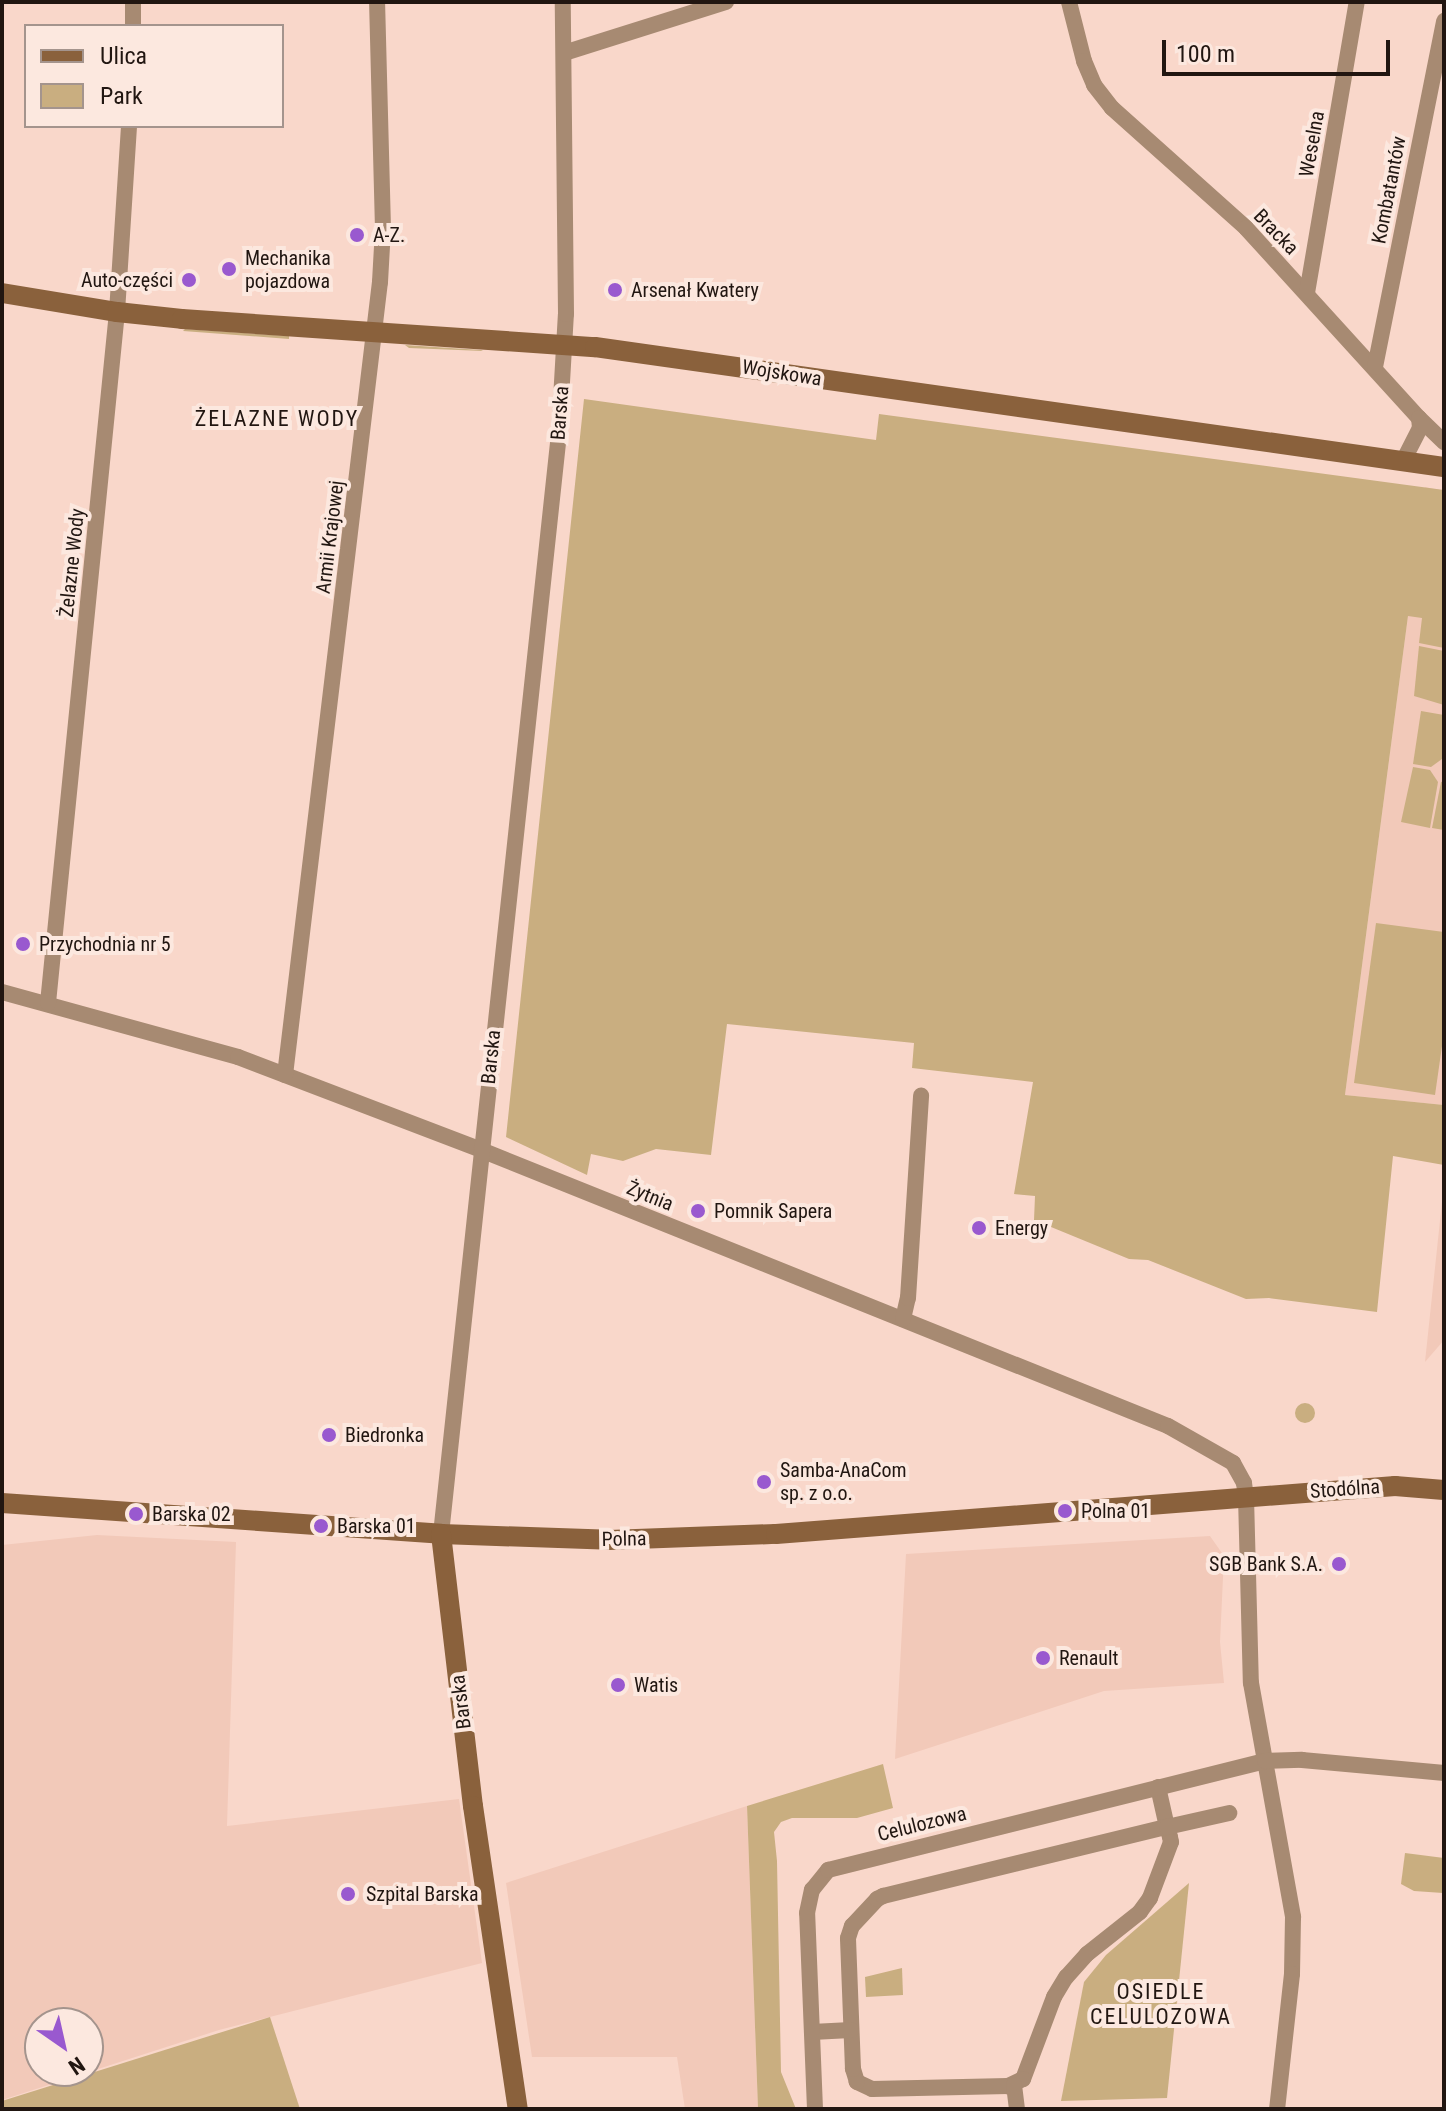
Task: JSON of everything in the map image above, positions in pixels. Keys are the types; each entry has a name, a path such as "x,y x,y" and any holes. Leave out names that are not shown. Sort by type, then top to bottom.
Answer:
{"street":[{"path":"133,2 133,24"},
{"name":"Armii Krajowej","path":"285,1075 374,333 383,229 377,2"},
{"name":"Barska","path":"518,2109 473,1806 441,1534 545,589 565,344 563,2"},
{"path":"564,53 726,2"},
{"name":"Bracka","path":"1069,2 1094,85 1112,108 1246,228 1444,442"},
{"name":"Weselna","path":"1307,293 1357,2"},
{"name":"Kombatantów","path":"1375,367 1444,21"},
{"name":"Żelazne Wody","path":"48,1003 117,312 129,128"},
{"name":"Wojskowa","path":"2,293 117,312 374,333 565,344 1444,467"},
{"path":"1403,461 1420,428 1419,418"},
{"name":"Żytnia","path":"2,992 219,1051 285,1075 481,1150 1189,1435 1233,1463 1241,1473 1246,1497"},
{"path":"903,1319 908,1298 921,1095"},
{"name":"Stodólna","path":"1246,1497 1395,1486 1444,1490"},
{"path":"1246,1497 1248,1651 1294,1932 1277,2109"},
{"name":"Polna","path":"2,1503 441,1534 609,1540 701,1538 1246,1497"},
{"name":"Celulozowa","path":"815,2109 808,1900 817,1881 828,1870 1265,1761 1302,1760 1444,1773"},
{"path":"1158,1787 1167,1827 1170,1847 1147,1903 1066,1977 1054,1997 1027,2075 1014,2085 865,2088 853,2074 849,1933 877,1899 1167,1827 1229,1813"},
{"path":"812,2032 851,2030"},
{"path":"1014,2085 1017,2109"}],"shaded area":[{"path":"1425,487 1444,491 1444,1105 1345,1095"},
{"path":"1444,1183 1444,1340 1425,1362"},
{"path":"97,1535 236,1542 227,1826 459,1799 482,1963 219,2030 104,2067 104,2007 24,2007 24,2087 42,2087 2,2100 2,1545"},
{"path":"1210,1536 1224,1556 1220,1642 1224,1683 1104,1691 895,1759 906,1554"},
{"path":"747,1806 758,2109 685,2109 677,2057 532,2057 506,1883"}],"green space":[{"path":"183,331 289,336 289,339"},
{"path":"405,345 481,350 483,351 409,348"},
{"path":"584,399 876,440 879,414 1444,490 1444,648 1419,643 1422,618 1408,616 1345,1095 1444,1105 1444,1165 1393,1156 1377,1312 1269,1298 1246,1299 1148,1260 1129,1259 1034,1220 1035,1196 1014,1194 1033,1082 912,1068 914,1043 727,1024 711,1155 656,1149 623,1161 591,1154 587,1175 506,1137"},
{"path":"1419,646 1444,651 1444,705 1414,696"},
{"path":"1421,711 1444,715 1442,759 1431,767 1413,764"},
{"path":"1413,767 1430,770 1438,782 1430,828 1401,822"},
{"path":"1444,781 1444,830 1432,828 1441,782"},
{"path":"1376,923 1444,932 1444,1032 1435,1095 1354,1083"},
{"path":"1301,1403 1309,1403 1315,1413 1309,1423 1301,1423 1295,1417 1295,1409"},
{"path":"883,1764 893,1808 857,1818 792,1818 781,1822 774,1832 781,2072 796,2109 758,2109 747,1806"},
{"path":"1405,1853 1444,1858 1443,1893 1414,1891 1401,1884"},
{"path":"1189,1883 1167,2098 1061,2101 1084,1982 1106,1955"},
{"path":"902,1968 903,1995 866,1997 865,1977"},
{"path":"270,2017 300,2109 2,2109 2,2101 47,2087 104,2087 104,2069"}],"place":[{"name":"A-Z.","path":"357,235"},
{"name":"Mechanika pojazdowa","path":"229,269"},
{"name":"Auto-części","path":"189,280"},
{"name":"Arsenał Kwatery","path":"615,290"},
{"name":"Przychodnia nr 5","path":"23,944"},
{"name":"Pomnik Sapera","path":"698,1211"},
{"name":"Energy","path":"979,1228"},
{"name":"Biedronka","path":"329,1435"},
{"name":"Samba-AnaCom sp. z o.o.","path":"764,1482"},
{"name":"Polna 01","path":"1065,1511"},
{"name":"Barska 02","path":"136,1514"},
{"name":"Barska 01","path":"321,1526"},
{"name":"SGB Bank S.A.","path":"1339,1564"},
{"name":"Renault","path":"1043,1658"},
{"name":"Watis","path":"618,1685"},
{"name":"Szpital Barska","path":"348,1894"}],"district":[{"name":"ŻELAZNE WODY","path":"277,419"},
{"name":"OSIEDLE CELULOZOWA","path":"1161,2004"}]}
